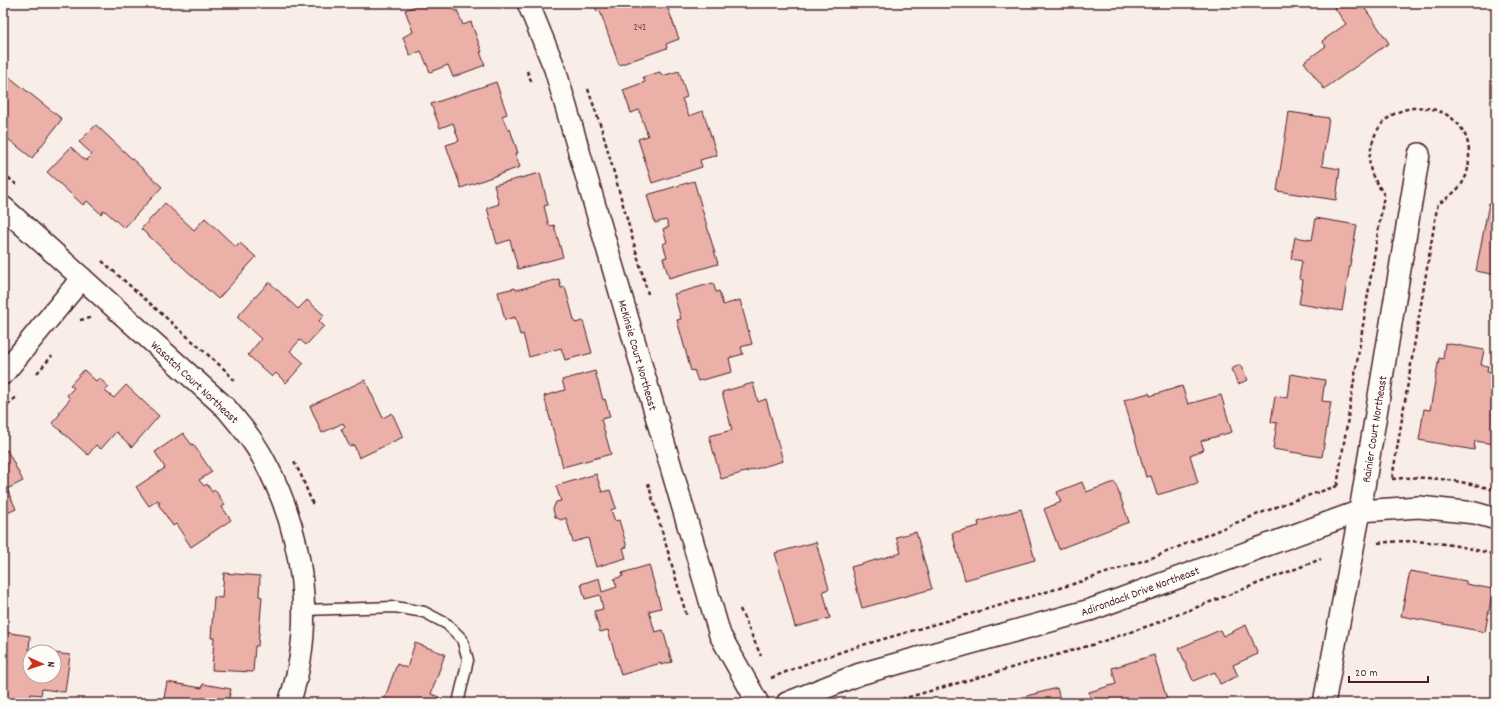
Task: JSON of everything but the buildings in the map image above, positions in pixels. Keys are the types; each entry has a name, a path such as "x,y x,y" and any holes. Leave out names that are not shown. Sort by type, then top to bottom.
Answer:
{"street":[{"name":"McKinsie Court Northeast","path":"528,3 555,69 720,635 758,703"},
{"name":"Rainier Court Northeast","path":"1324,703 1360,511 1419,154"},
{"name":"Wasatch Court Northeast","path":"3,207 226,408 247,433 265,461 280,492 291,525 301,566 304,610 301,655 289,703"},
{"path":"3,374 82,278"},
{"name":"Adirondack Drive Northeast","path":"787,703 860,674 1090,610 1360,511 1419,507 1475,513 1496,519"}],"lane":[{"path":"304,610 394,607 424,612 447,624 462,639 468,660 458,703"}],"path":[{"path":"76,325 81,319 92,318"},
{"path":"32,379 52,355"},
{"path":"3,410 22,390"},
{"path":"1390,478 1424,478 1446,480 1473,484 1496,490"},
{"path":"767,679 856,647 1070,586 1157,556 1282,504 1342,484"},
{"path":"1373,543 1399,540 1444,543 1496,555"},
{"path":"888,703 1095,644 1151,625 1321,559"}]}
